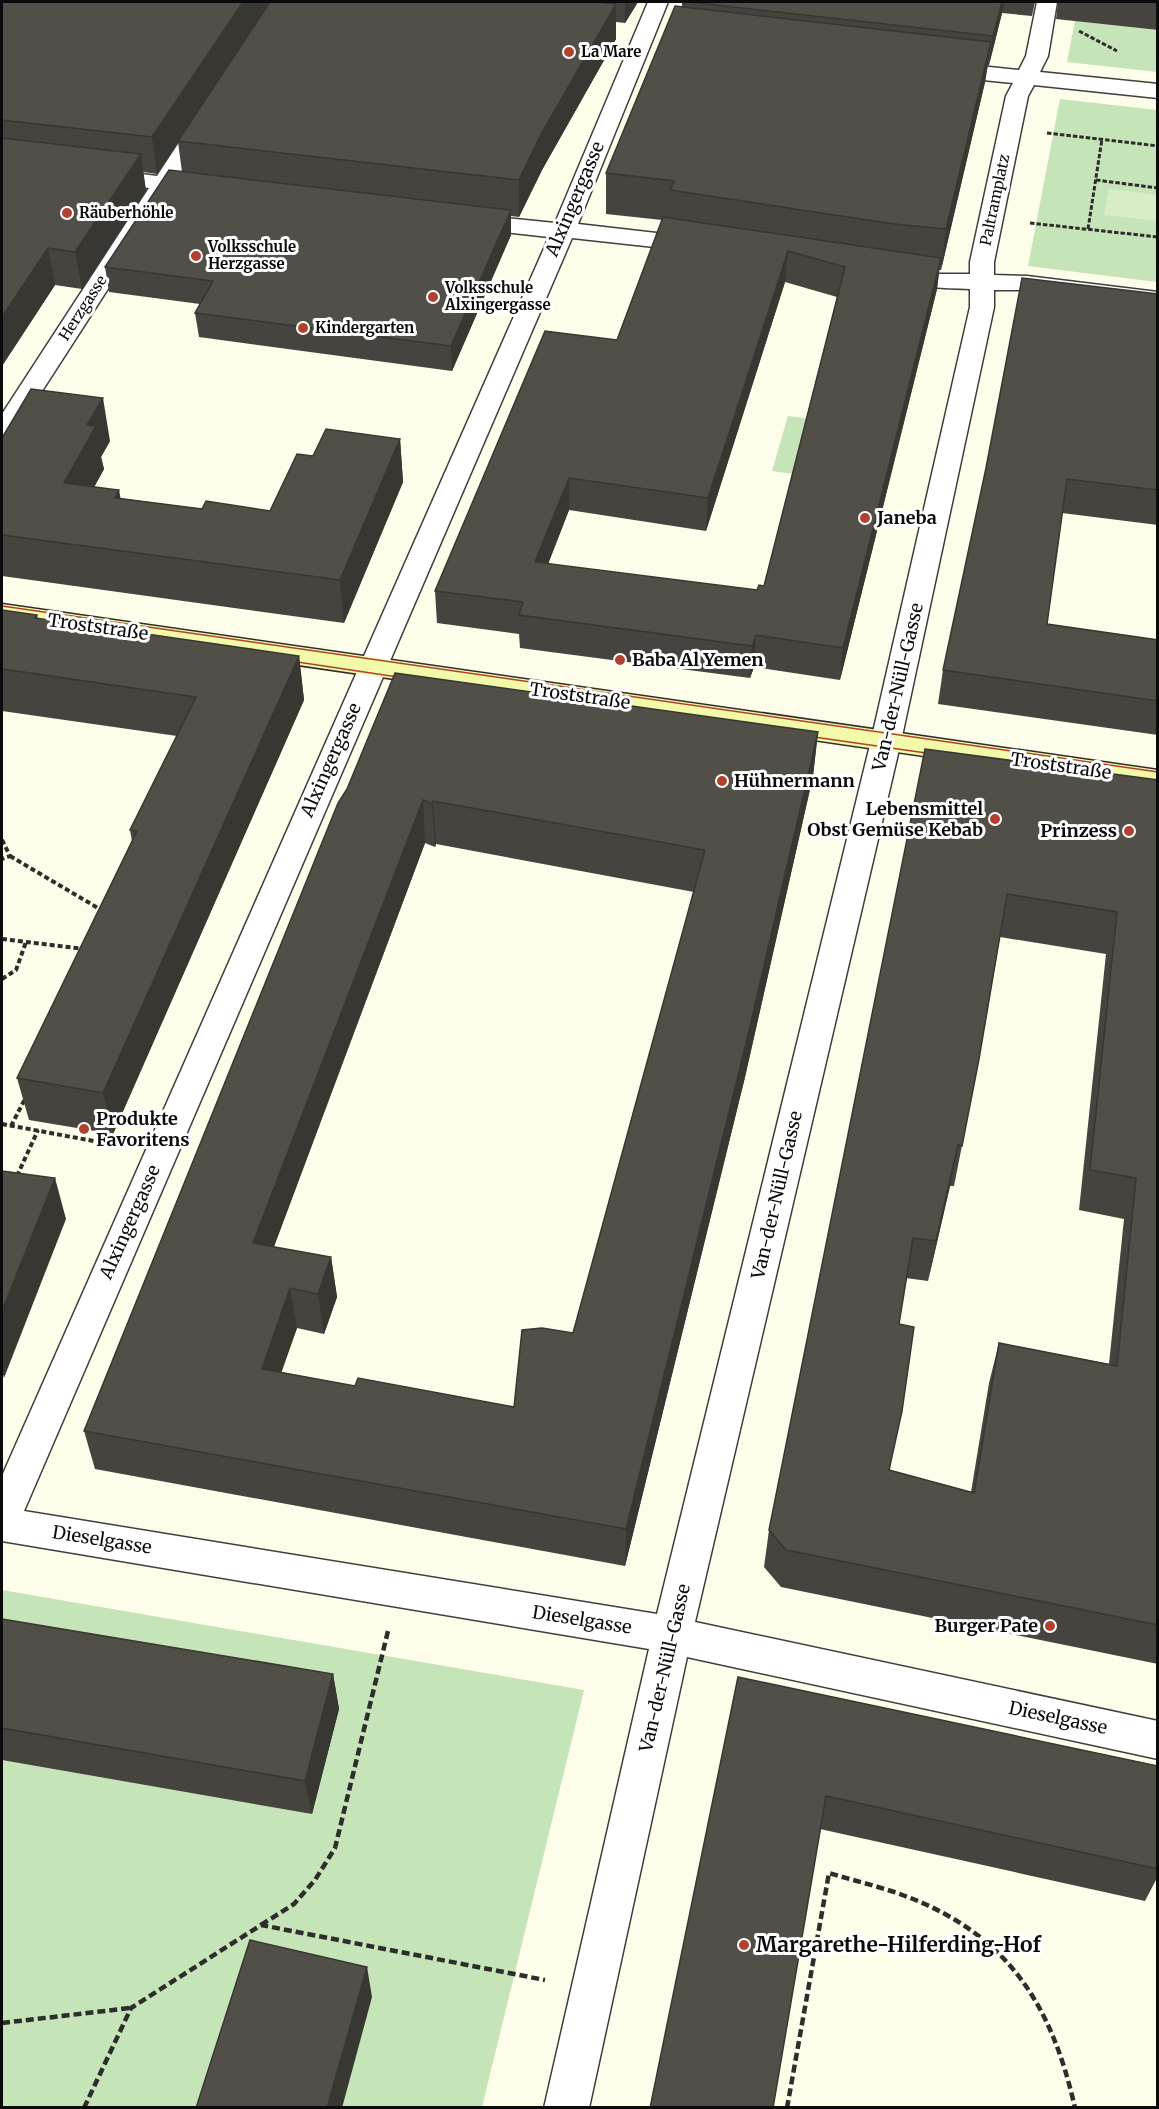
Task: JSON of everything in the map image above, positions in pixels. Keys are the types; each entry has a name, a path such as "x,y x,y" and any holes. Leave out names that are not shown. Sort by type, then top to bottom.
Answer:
{"street":[{"name":"Alxingergasse","path":"2,1518 563,231 643,33 658,2"},
{"path":"1027,77 1037,56 1047,2"},
{"path":"924,67 1158,91"},
{"name":"Paltramplatz","path":"982,282 982,262 1017,96 1027,77"},
{"name":"Herzgasse","path":"2,433 220,97"},
{"path":"83,174 223,190"},
{"path":"443,218 563,231 605,233 722,248"},
{"path":"874,272 939,281 1027,283 1158,299"},
{"name":"Van-der-Nüll-Gasse","path":"566,2108 672,1635 886,741 982,307 982,282"},
{"name":"Troststraße","path":"2,613 1158,780"},
{"name":"Dieselgasse","path":"2,1524 672,1635 1158,1740"}],"path":[{"path":"1043,25 1073,29 1126,55"},
{"path":"1010,129 1158,146"},
{"path":"1088,229 1102,139"},
{"path":"1096,180 1158,188"},
{"path":"992,219 1158,237"},
{"path":"2,840 10,856 113,917"},
{"path":"2,859 10,856"},
{"path":"2,939 85,949"},
{"path":"2,979 16,970 26,942"},
{"path":"11,1126 26,1095"},
{"path":"2,1124 115,1145"},
{"path":"53,1133 57,1124"},
{"path":"15,1180 38,1130"},
{"path":"2,2023 130,2008 294,1904 315,1880 335,1848 398,1590"},
{"path":"787,2108 829,1873 921,1902 974,1933 1003,1959 1028,1986 1043,2014 1059,2050 1075,2108"},
{"path":"261,1925 592,1989"},
{"path":"84,2108 130,2008"}],"green space":[{"path":"1075,21 1157,30 1157,72 1067,62"},
{"path":"1060,99 1157,110 1157,282 1028,266"},
{"path":"1109,189 1157,195 1157,221 1104,215"},
{"path":"788,416 836,422 822,478 772,471"},
{"path":"2,1590 584,1690 482,2107 2,2107"}],"building":[{"path":"2,2 243,2 152,137 2,120"},
{"path":"270,2 596,2 616,4 541,134 519,180 178,141"},
{"path":"689,2 1002,2 993,36"},
{"path":"675,6 991,42 946,229 894,224 670,190 674,181 606,173"},
{"path":"2,138 141,154 75,252 48,248 2,317"},
{"path":"169,170 511,210 451,346 195,313 213,281 105,267"},
{"path":"663,217 941,258 843,648 756,635 752,646 519,615 523,602 435,591 545,331 617,340","holes":["788,251 845,267 764,586 759,585 757,590 535,562 569,478 708,498"]},
{"path":"1022,278 1158,294 1158,490 1067,479 1047,624 1158,640 1158,701 943,670 986,468"},
{"path":"31,389 103,398 87,425 96,426 64,483 119,490 115,498 202,509 206,501 270,511 297,454 313,456 326,429 400,439 340,580 2,535 2,438"},
{"path":"2,610 37,615 35,618 299,656 103,1093 17,1078 137,831 130,830 196,697 2,669"},
{"path":"395,673 818,732 748,1035 626,1529 84,1431 338,803 347,789","holes":["423,800 432,804 433,801 705,850 573,1333 542,1328 522,1330 514,1407 358,1378 355,1386 262,1369 290,1288 318,1294 331,1257 253,1243"]},
{"path":"925,749 1158,780 1158,1625 786,1550 769,1530","holes":["1007,894 1117,912 1090,1170 1136,1178 1117,1366 999,1343 974,1493 889,1470 902,1411 914,1327 899,1324 913,1238 936,1241 958,1145 962,1146"]},
{"path":"2,1171 55,1178 2,1311"},
{"path":"2,1619 333,1674 305,1781 2,1728"},
{"name":"Margarethe-Hilferding-Hof","path":"738,1677 1158,1766 1158,1869 826,1796 773,2108 650,2108"},
{"path":"250,1940 367,1967 327,2108 196,2108"}],"tram line":[{"path":"2,606 1158,772"},
{"path":"284,660 411,679"},
{"path":"800,735 940,755"}],"place":[{"name":"La Mare","path":"569,52"},
{"name":"Räuberhöhle","path":"67,213"},
{"name":"Volksschule Herzgasse","path":"196,256"},
{"name":"Volksschule Alxingergasse","path":"433,297"},
{"name":"Kindergarten","path":"303,328"},
{"name":"Janeba","path":"865,518"},
{"name":"Baba Al Yemen","path":"620,660"},
{"name":"Hühnermann","path":"722,781"},
{"name":"Lebensmittel Obst Gemüse Kebab","path":"995,819"},
{"name":"Prinzess","path":"1129,831"},
{"name":"Produkte Favoritens","path":"84,1129"},
{"name":"Burger Pate","path":"1050,1626"},
{"name":"Margarethe-Hilferding-Hof","path":"744,1945"}]}
